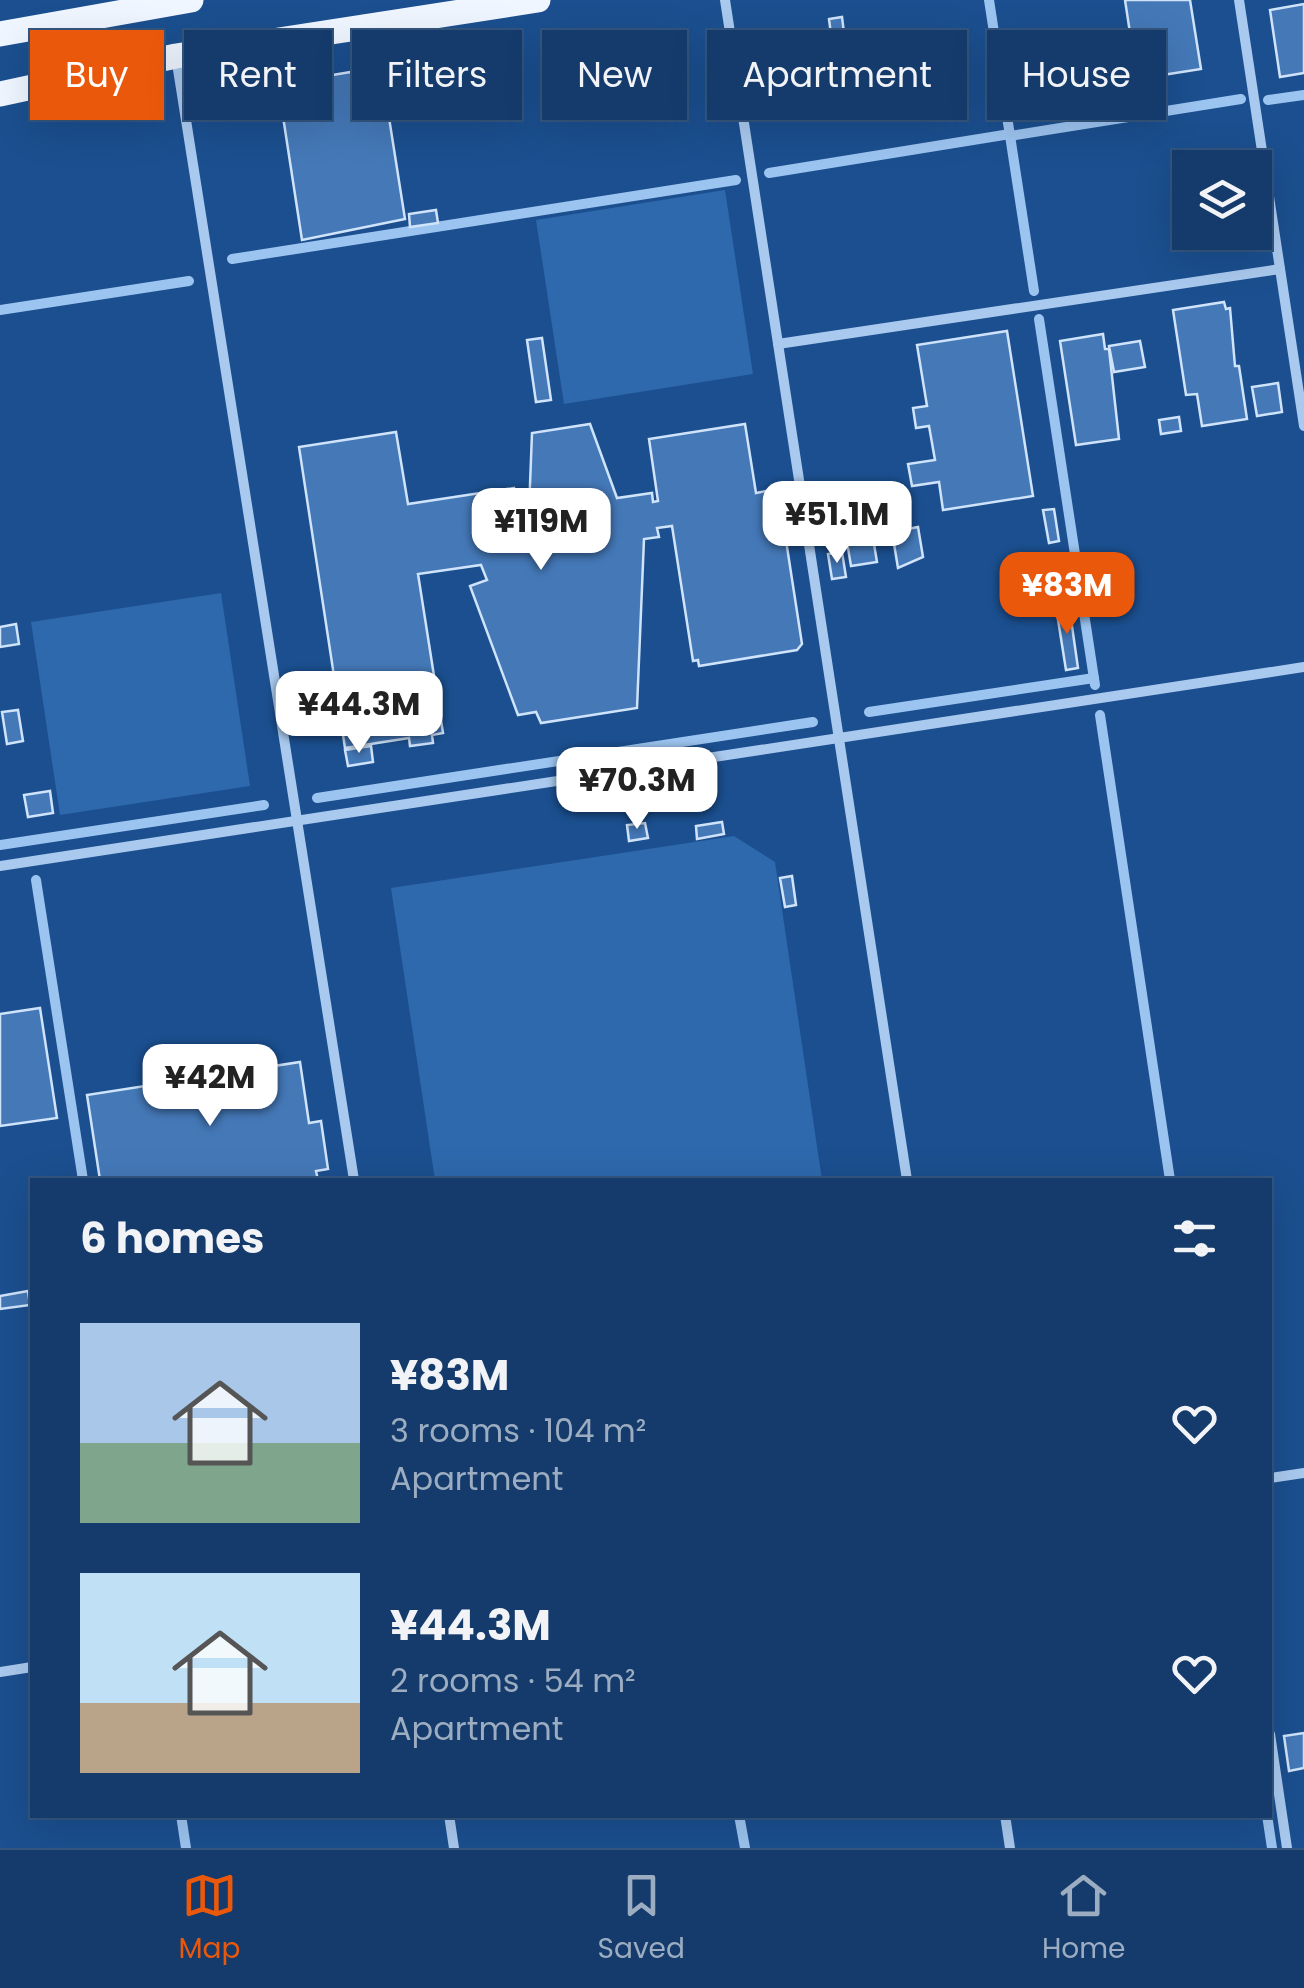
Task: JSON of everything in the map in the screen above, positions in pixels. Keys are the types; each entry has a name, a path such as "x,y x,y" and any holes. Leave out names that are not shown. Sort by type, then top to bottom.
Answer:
{"main road":[{"path":"0,34 111,6 191,0"},
{"path":"0,94 176,56 538,0"}],"street":[{"path":"725,0 907,1178"},
{"path":"1239,0 1304,426"},
{"path":"176,56 354,1178"},
{"path":"778,344 1280,269"},
{"path":"0,866 1304,667"},
{"path":"1272,1478 1304,1473"},
{"path":"0,1672 30,1667"},
{"path":"1272,1747 1287,1848"},
{"path":"450,1818 454,1848"},
{"path":"1005,1818 1010,1848"}],"shaded area":[{"path":"725,190 753,374 564,404 536,220"},
{"path":"221,593 250,786 60,815 31,622"},
{"path":"734,836 775,862 822,1178 435,1178 391,888"}],"building":[{"path":"1125,0 1190,0 1201,69 1166,74 1166,30 1130,30"},
{"path":"1304,4 1304,73 1280,77 1270,10"},
{"path":"842,17 844,30 830,30 829,19"},
{"path":"352,72 352,120 389,120 405,219 302,240 284,120 332,120 332,75"},
{"path":"436,210 438,223 410,227 409,214"},
{"path":"1224,302 1226,309 1230,308 1235,366 1239,366 1247,419 1202,426 1197,394 1186,395 1173,310"},
{"path":"1007,331 1033,496 943,510 939,482 912,486 908,464 935,460 929,426 916,428 913,408 927,406 917,345"},
{"path":"1103,334 1105,349 1109,349 1119,439 1076,445 1060,341"},
{"path":"542,338 551,400 536,402 527,340"},
{"path":"1140,341 1145,367 1114,372 1109,346"},
{"path":"1278,383 1282,412 1257,416 1252,387"},
{"path":"1179,417 1181,431 1161,434 1159,420"},
{"path":"590,424 617,498 652,493 653,502 658,501 649,439 745,424 756,493 771,490 772,496 779,495 802,644 797,650 699,666 698,660 693,661 672,526 657,528 659,537 644,539 637,708 541,723 536,712 518,715 470,586 487,580 481,565 418,574 443,733 432,735 433,743 410,746 409,738 345,748 299,447 396,432 408,504 514,488 518,513 529,511 532,433"},
{"path":"1054,509 1059,541 1049,543 1043,510"},
{"path":"893,510 894,521 843,529 842,517"},
{"path":"918,527 923,557 898,568 892,532"},
{"path":"872,532 877,562 851,566 846,536"},
{"path":"842,552 846,577 832,579 828,554"},
{"path":"1069,605 1078,668 1066,670 1056,607"},
{"path":"16,624 19,644 0,647 0,627"},
{"path":"18,710 23,741 7,744 2,712"},
{"path":"371,746 373,762 348,766 345,750"},
{"path":"50,791 53,813 28,817 24,795"},
{"path":"722,822 724,834 697,839 696,826"},
{"path":"645,823 648,838 629,841 627,825"},
{"path":"792,876 796,905 785,907 780,878"},
{"path":"40,1008 57,1118 0,1126 0,1014"},
{"path":"300,1062 309,1123 321,1121 328,1169 316,1171 318,1178 100,1178 87,1095"},
{"path":"28,1291 30,1305 0,1309 0,1296"},
{"path":"1304,1733 1304,1768 1289,1771 1284,1736"}],"waterway":[{"path":"989,0 1034,291"},
{"path":"1268,100 1304,95"},
{"path":"1010,136 1241,99"},
{"path":"769,173 1010,134"},
{"path":"232,259 736,180"},
{"path":"0,310 189,281"},
{"path":"1039,319 1095,685"},
{"path":"869,712 1094,678"},
{"path":"1100,715 1170,1178"},
{"path":"317,798 813,722"},
{"path":"0,845 264,805"},
{"path":"36,880 83,1178"},
{"path":"181,1818 186,1848"},
{"path":"740,1818 745,1848"},
{"path":"1267,1818 1272,1848"}]}
